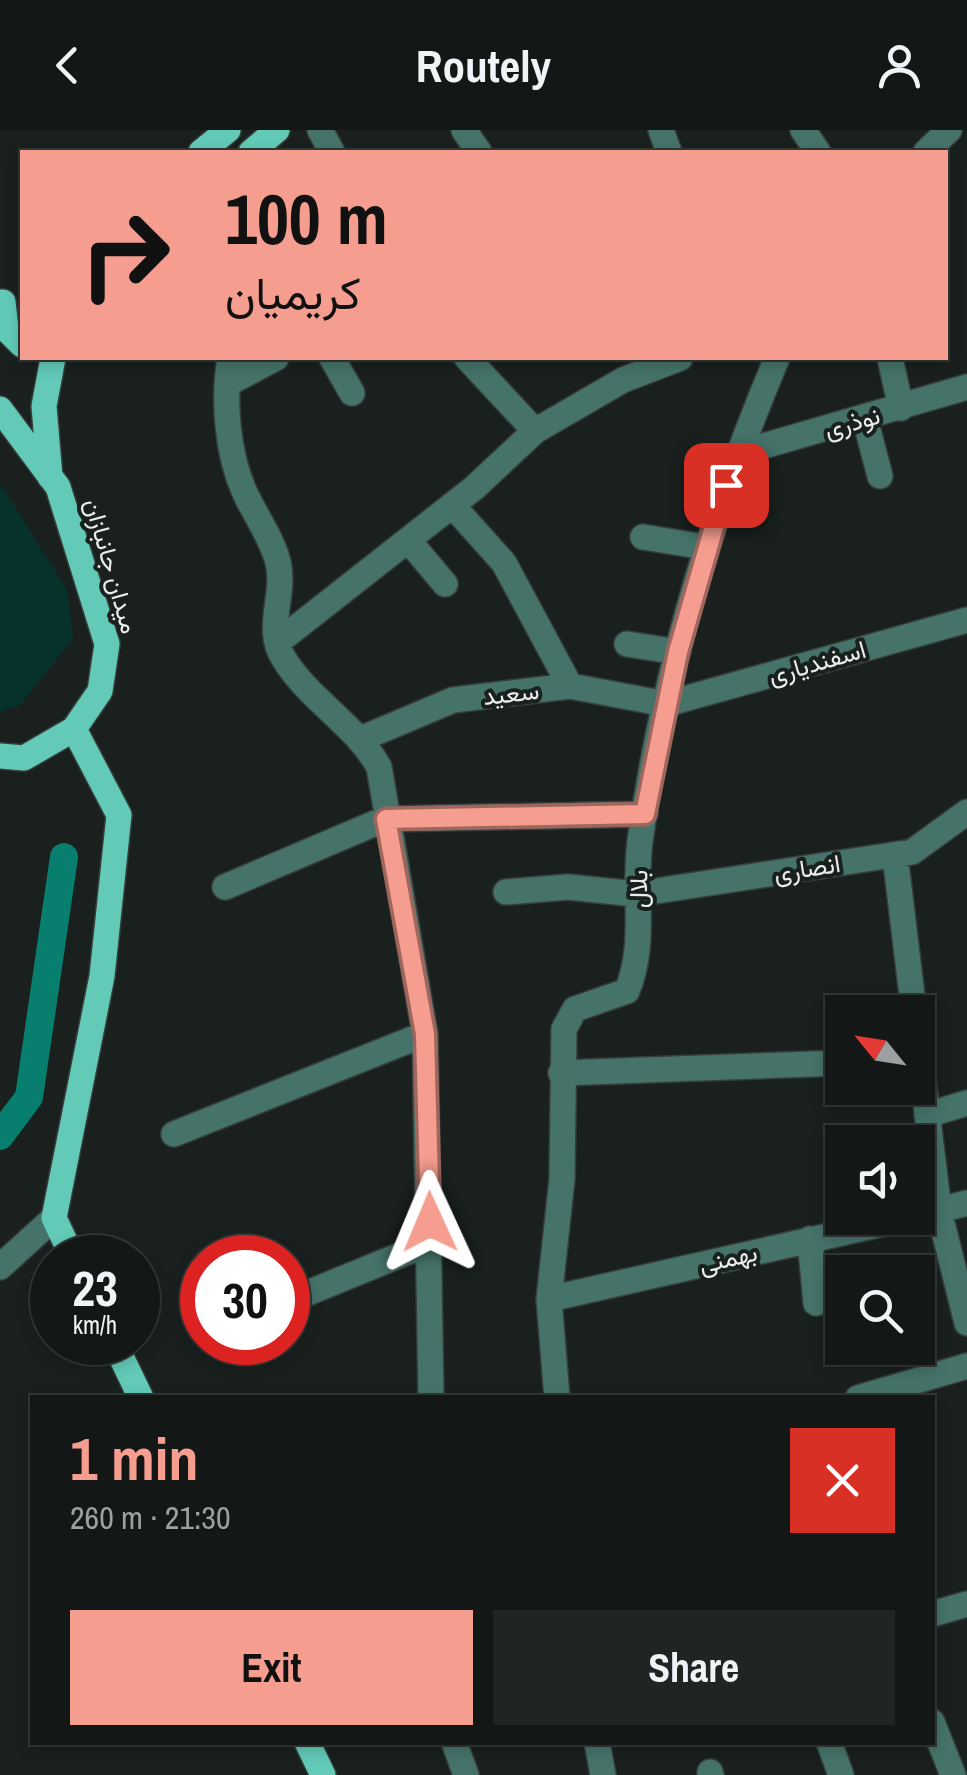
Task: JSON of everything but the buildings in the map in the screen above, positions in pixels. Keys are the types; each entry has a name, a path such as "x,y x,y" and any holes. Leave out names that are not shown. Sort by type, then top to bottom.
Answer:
{"main road":[{"path":"203,150 228,130"},
{"path":"253,150 277,130"},
{"path":"8,300 6,330 20,343"},
{"path":"50,477 44,406 53,360"},
{"name":"میدان جانبازان","path":"0,409 50,477 85,568 106,644 100,692 74,729 24,758 0,756"},
{"path":"62,1235 54,1218 102,976 118,815 74,729"},
{"path":"125,1365 139,1395"},
{"path":"308,1745 323,1775"}],"street":[{"path":"928,150 950,130"},
{"path":"268,360 229,370 228,416 243,489 278,563 280,596 274,622 281,656 300,682 363,738 379,767 425,1034 431,1395"},
{"path":"333,360 352,393"},
{"path":"469,360 535,430"},
{"path":"610,360 623,380"},
{"path":"278,642 452,505 535,430 623,380 675,360"},
{"name":"بلال","path":"557,1395 549,1299 562,1179 564,1029 576,1009 628,991 640,959 636,894 645,814 666,704 704,547 736,454 776,360"},
{"path":"890,360 901,408"},
{"name":"نوذری","path":"736,454 967,387"},
{"path":"865,419 880,476"},
{"path":"452,505 504,563 570,686"},
{"path":"644,536 704,547"},
{"path":"408,540 444,584"},
{"name":"اسفندیاری","path":"666,704 967,620"},
{"path":"627,644 678,652"},
{"name":"سعید","path":"363,738 452,700 570,686 666,704"},
{"name":"انصاری","path":"506,892 568,887 636,894 912,852 967,812"},
{"path":"226,886 386,819 645,814"},
{"path":"894,855 912,995"},
{"path":"174,1134 425,1034"},
{"path":"561,1074 825,1063"},
{"path":"927,1115 967,1104"},
{"path":"926,1105 927,1125"},
{"path":"935,1211 967,1202"},
{"path":"0,1267 54,1218"},
{"path":"935,1233 967,1323"},
{"name":"بهمنی","path":"549,1299 829,1235"},
{"path":"810,1239 816,1304"},
{"path":"310,1291 430,1243"},
{"path":"868,1395 967,1366"},
{"path":"935,1613 967,1604"},
{"path":"935,1730 953,1775"},
{"path":"455,1745 466,1775"},
{"path":"598,1745 603,1775"},
{"path":"829,1745 841,1775"}],"green space":[{"path":"0,483 67,590 73,639 21,704 0,712"}],"waterway":[{"path":"0,1136 29,1097 64,857"}],"route":[{"path":"430,1222 425,1034 386,819 645,814 678,652 704,547 726,485"}]}
